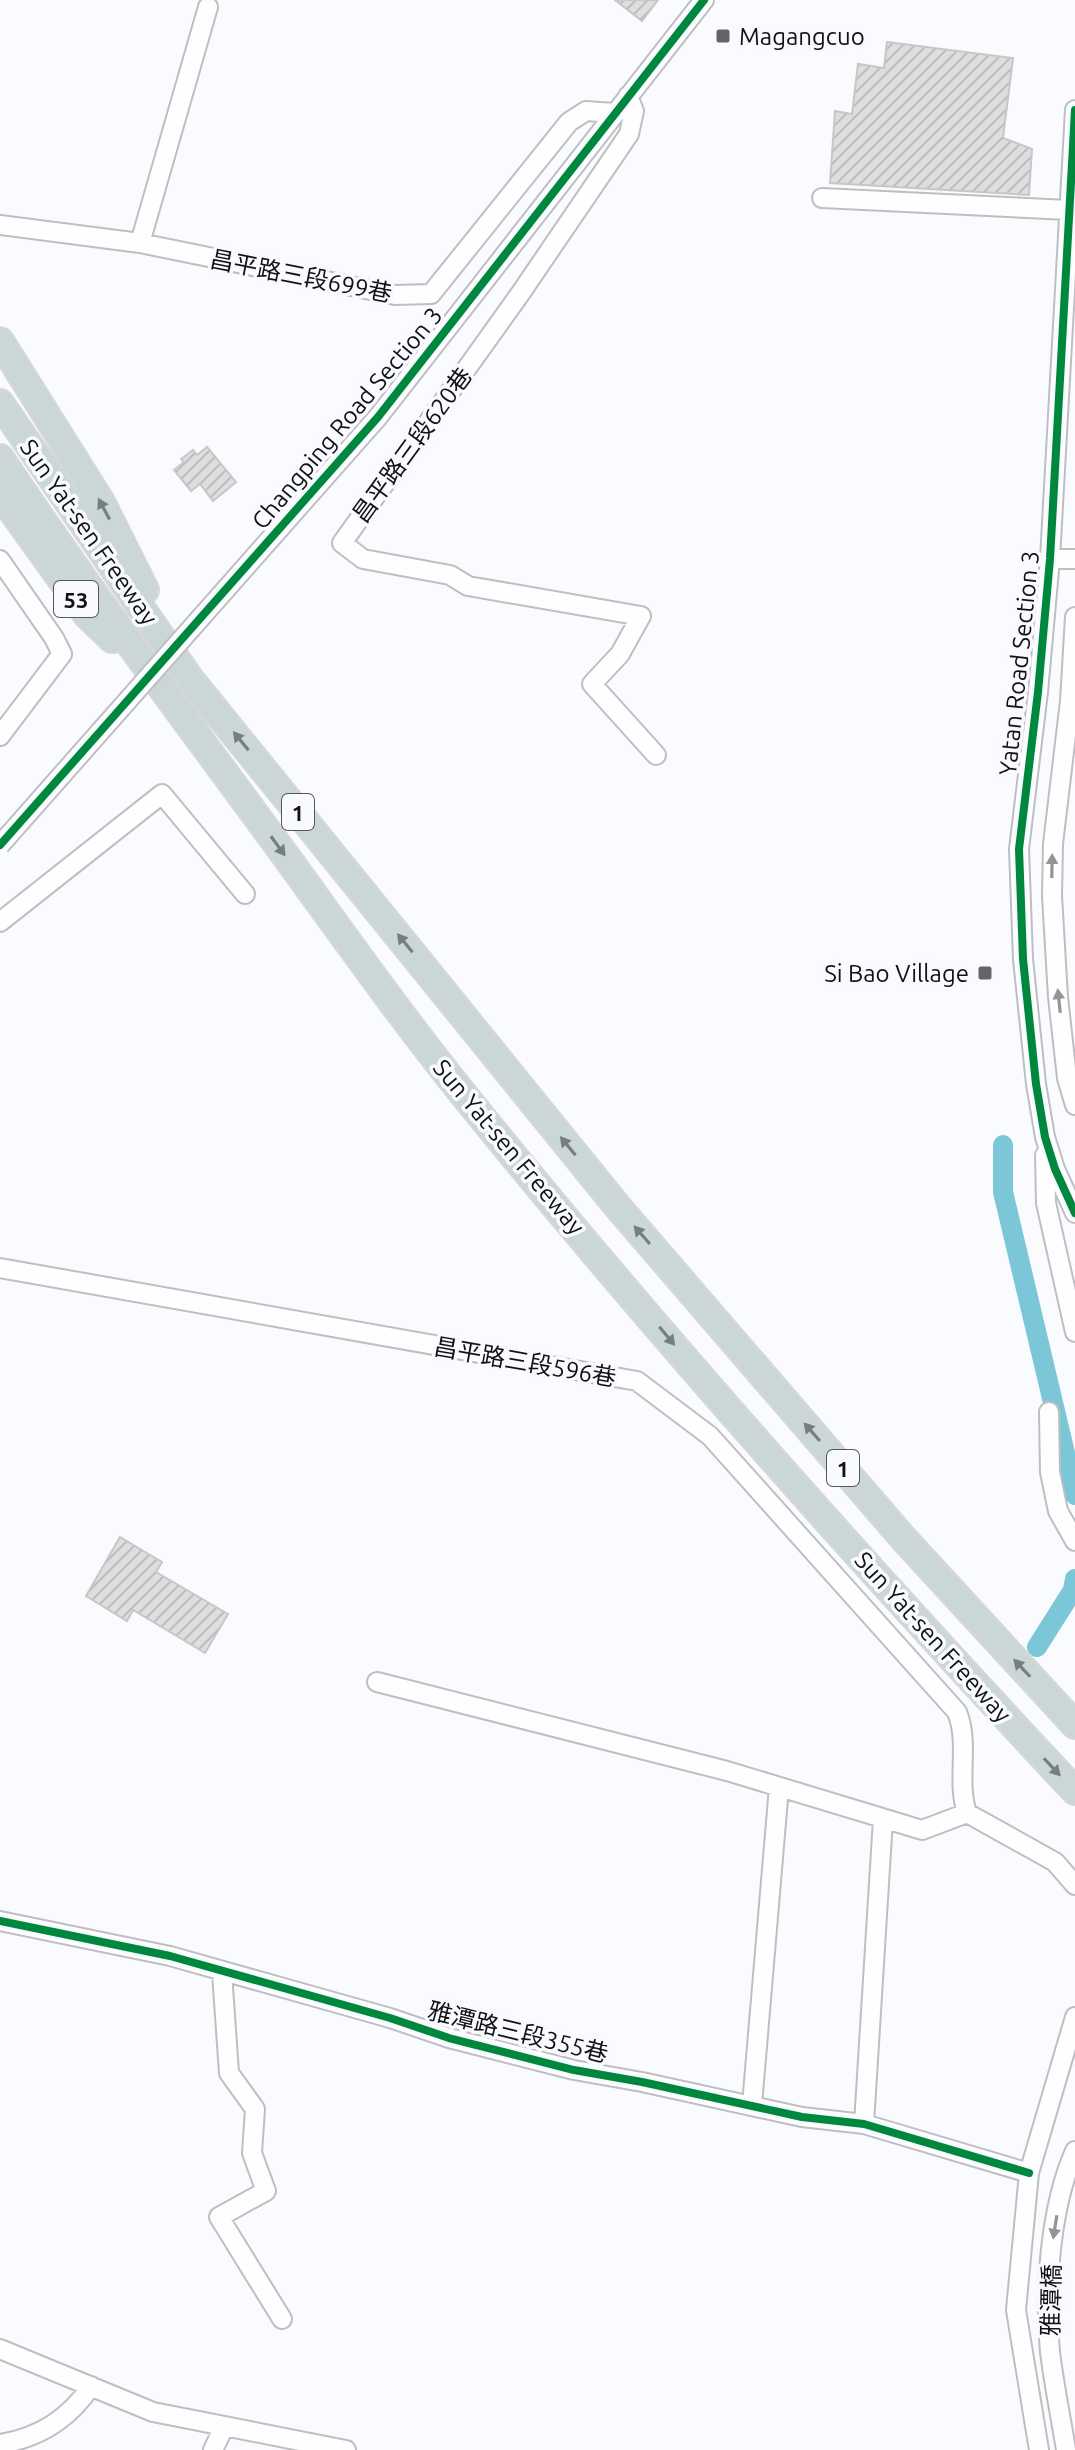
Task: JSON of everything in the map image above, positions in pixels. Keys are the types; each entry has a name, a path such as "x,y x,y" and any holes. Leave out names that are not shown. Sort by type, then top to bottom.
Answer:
{"highway":[{"path":"0,341 101,502 190,679"},
{"name":"Sun Yat-sen Freeway","path":"0,403 190,679 617,1206 903,1538 1075,1725"},
{"name":"Sun Yat-sen Freeway","path":"0,458 165,693 472,1106 773,1461 1075,1791"},
{"name":"53","path":"0,494 87,615 165,693"}],"street":[{"name":"Changping Road Section 3","path":"0,845 378,417 704,0"},
{"path":"140,243 208,7"},
{"name":"昌平路三段620巷","path":"628,96 634,111 629,134 520,294 342,543 363,559 450,575 468,586 641,616 620,654 592,684 656,755"},
{"name":"Yatan Road Section 3","path":"1075,110 1050,559 1019,849 1023,959 1036,1084 1045,1137 1064,1193 1075,1213"},
{"name":"昌平路三段699巷","path":"0,225 140,243 395,295 431,294 569,122 586,111 614,113"},
{"path":"822,198 1069,210"},
{"path":"1050,559 1075,559"},
{"path":"0,560 62,654 0,736"},
{"path":"1075,617 1070,701 1053,844 1052,896 1058,997 1075,1103"},
{"path":"0,922 162,794 245,894"},
{"path":"1036,1084 1071,1079"},
{"path":"1045,1137 1046,1203 1075,1332"},
{"name":"昌平路三段596巷","path":"0,1268 637,1381 710,1436 957,1712 963,1727 962,1798 967,1813"},
{"path":"1049,1412 1050,1472 1055,1498 1058,1511 1075,1541"},
{"path":"377,1682 727,1771 922,1830 967,1813 1055,1862 1075,1885"},
{"path":"752,2105 779,1787"},
{"path":"864,2124 883,1819"},
{"name":"雅潭路三段355巷","path":"0,1921 170,1956 390,2018 449,2038 574,2070 802,2117 864,2124 1029,2173"},
{"path":"222,1973 229,2073 255,2109 252,2153 266,2191 219,2217 282,2319"},
{"path":"1039,2450 1016,2310 1029,2173 1075,2017"},
{"name":"雅潭橋","path":"1066,2450 1050,2350 1049,2299 1058,2207 1075,2151"},
{"path":"0,2349 153,2412 346,2450"},
{"path":"0,2444 27,2440 47,2428 79,2404 91,2386"},
{"path":"213,2450 224,2427"}],"building":[{"path":"615,0 658,0 642,21"},
{"path":"887,42 1013,58 1003,138 1032,149 1029,195 830,183 835,111 852,114 858,64 884,68"},
{"path":"207,447 236,482 213,501 200,484 191,491 174,470 184,462 181,459 193,450 197,455"},
{"path":"120,1537 162,1562 156,1572 228,1614 205,1653 133,1610 127,1621 86,1596"}],"waterway":[{"path":"1003,1145 1003,1192 1075,1495"},
{"path":"1037,1647 1073,1590 1075,1579"}],"cycle path":[{"path":"0,845 378,417 704,0"},
{"path":"1075,110 1050,559 1019,849 1023,959 1036,1084 1045,1137 1055,1169 1075,1213"},
{"path":"0,1921 170,1956 390,2018 449,2038 574,2070 802,2117 864,2124 1029,2173"}],"place":[{"name":"Magangcuo","path":"723,36"},
{"name":"Si Bao Village","path":"985,973"}]}
